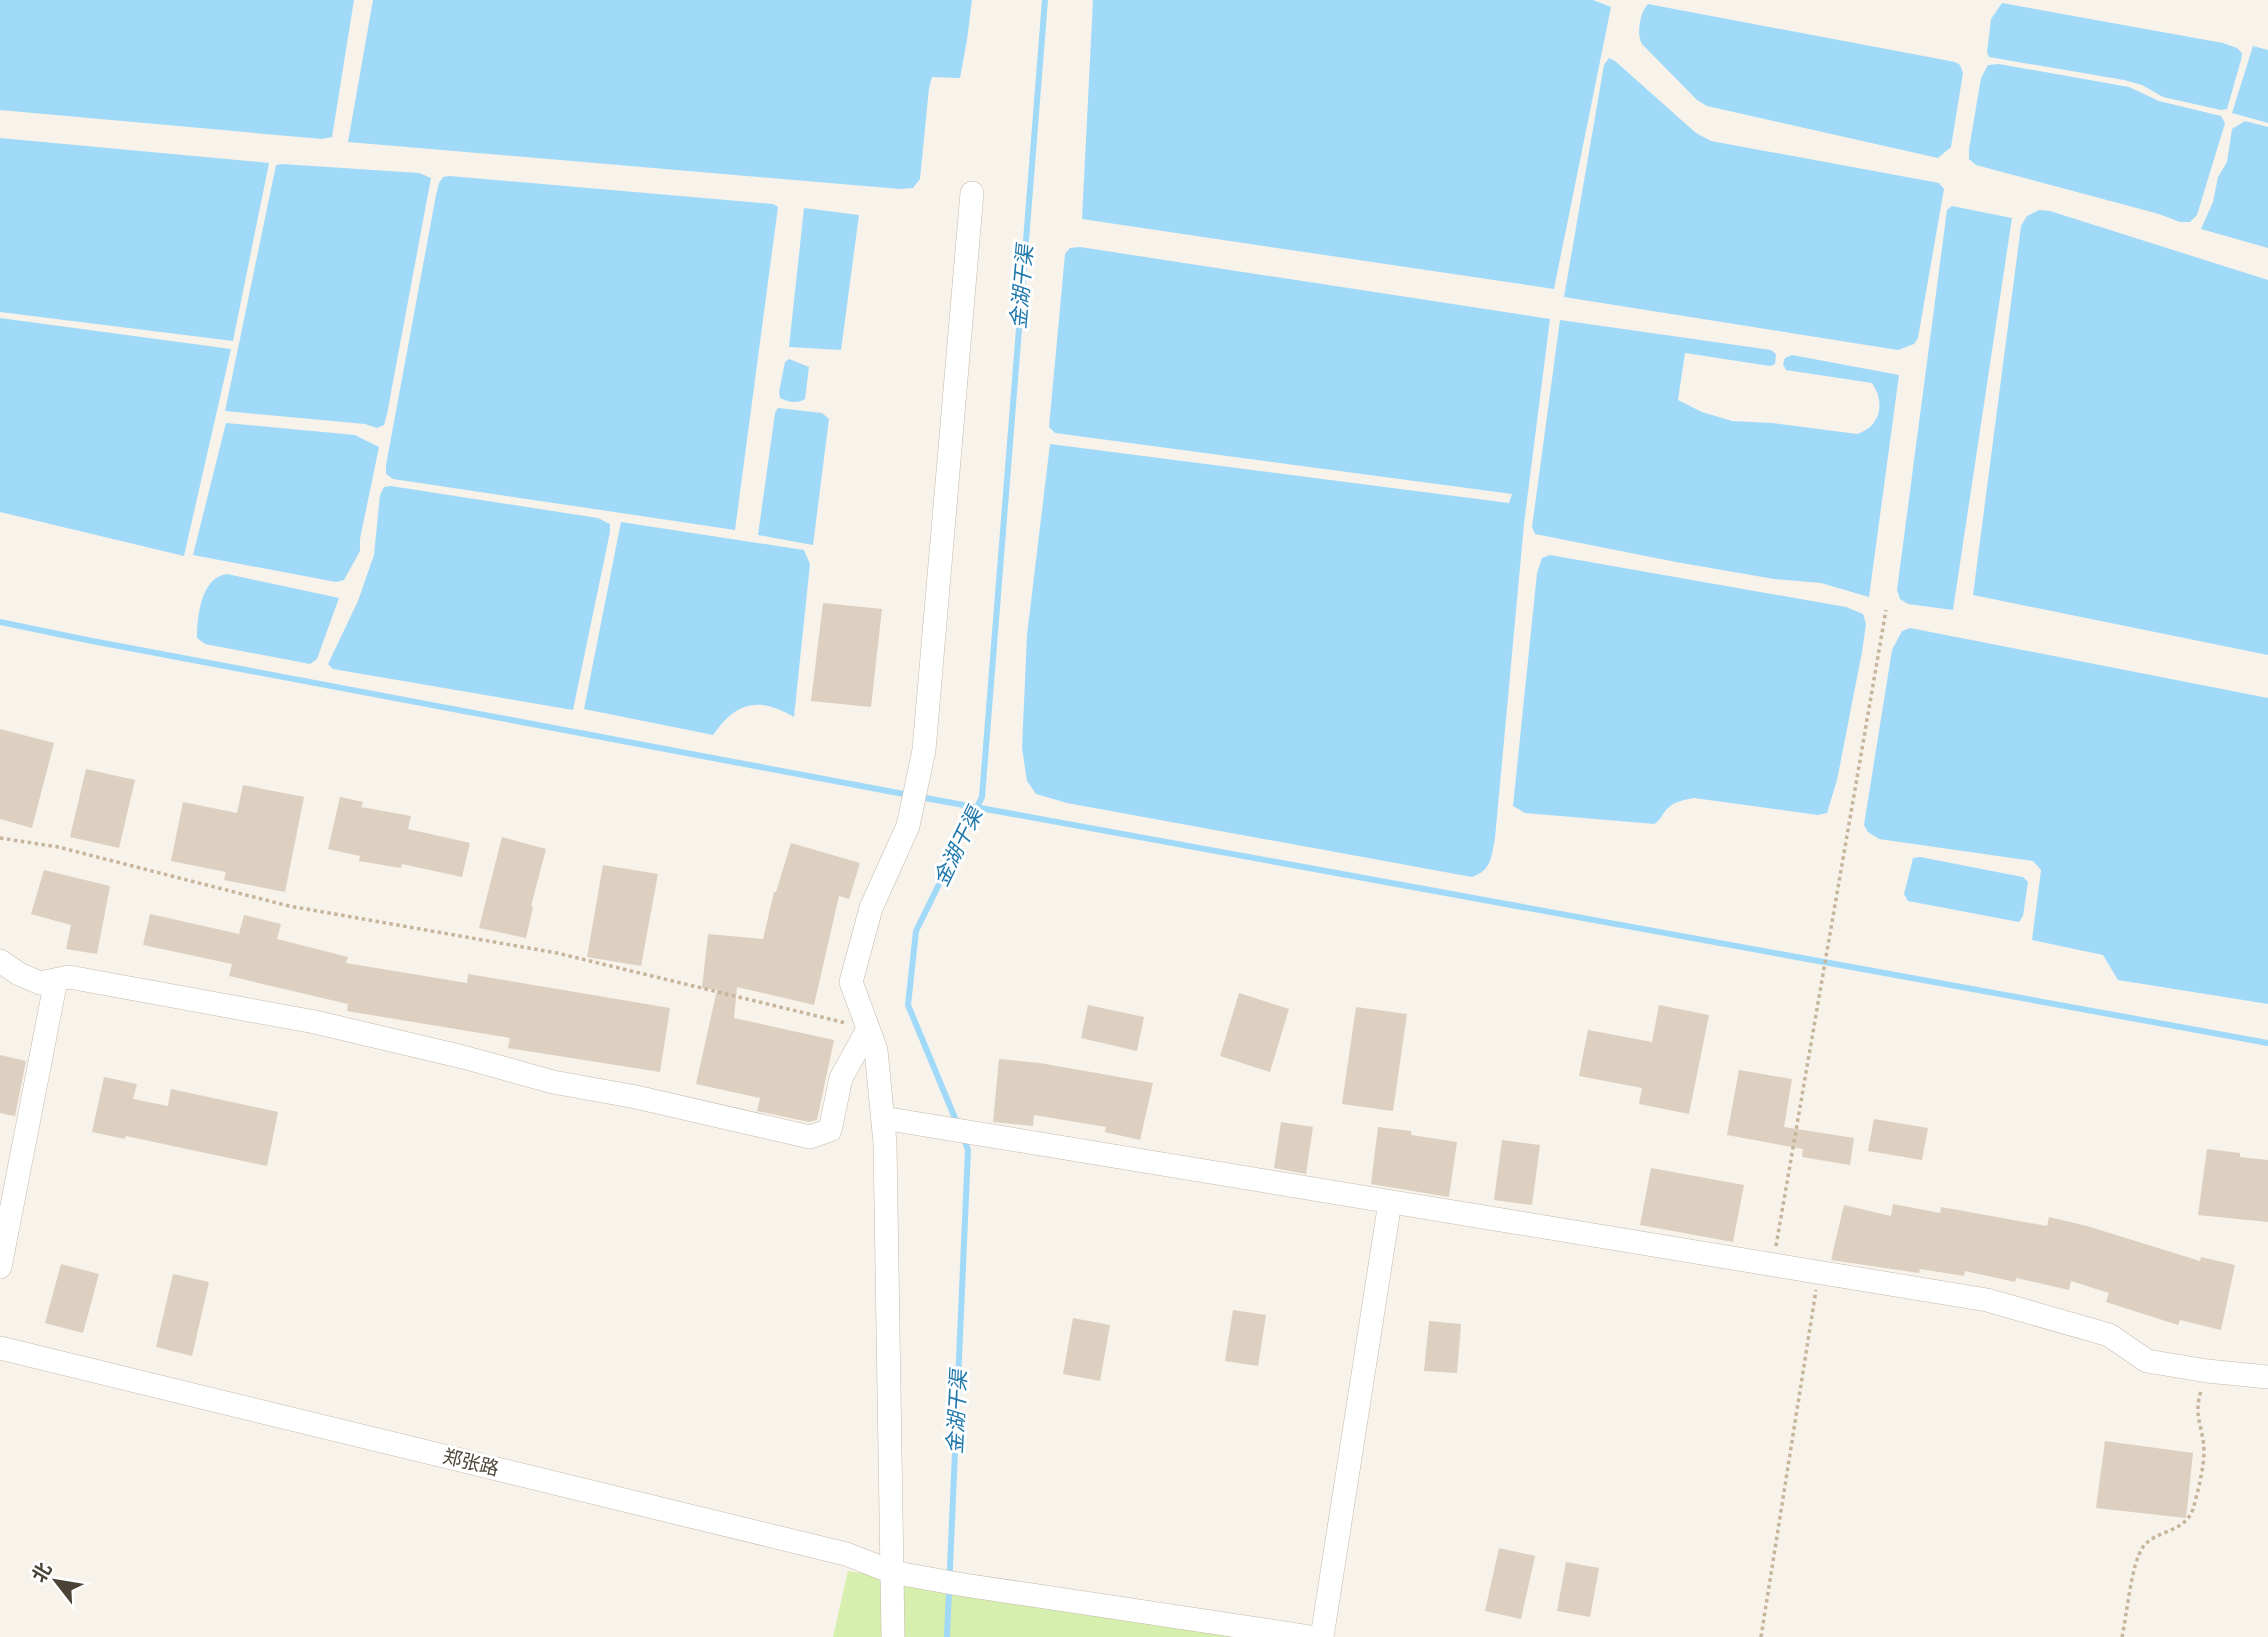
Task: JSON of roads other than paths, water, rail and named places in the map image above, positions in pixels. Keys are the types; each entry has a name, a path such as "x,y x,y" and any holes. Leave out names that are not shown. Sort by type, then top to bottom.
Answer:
{"street":[{"path":"893,1637 885,1143 876,1050 851,982 870,908 908,826 924,750 972,193"},
{"path":"0,961 19,974 40,983 69,977 315,1022 463,1057 553,1082 636,1097 810,1137 830,1130 841,1078 868,1029"},
{"path":"0,1267 56,980"},
{"path":"883,1118 1987,1300 2109,1335 2147,1361 2268,1377"},
{"path":"1322,1637 1390,1202"},
{"name":"郑张路","path":"0,1348 846,1554 892,1572 1311,1637"}],"water":[{"path":"0,0 354,0 332,137 322,139 0,110"},
{"path":"373,0 972,0 960,78 932,77 920,179 913,188 900,189 348,142"},
{"path":"1093,0 1593,0 1611,7 1554,289 1082,219"},
{"path":"2002,3 2223,43 2237,48 2242,53 2241,60 2227,109 2163,97 2142,85 2124,80 1989,57 1987,52 1991,19"},
{"path":"1648,4 1955,62 1960,65 1963,73 1951,147 1938,158 1707,106 1697,100 1642,44 1639,35 1640,23"},
{"path":"2253,46 2268,50 2268,123 2232,113"},
{"path":"1609,58 1696,133 1711,141 1939,183 1944,189 1918,338 1914,344 1898,350 1564,297 1604,65"},
{"path":"1999,64 2129,87 2159,101 2221,116 2225,123 2197,215 2190,222 2180,222 1976,165 1969,159 1969,149 1981,78 1988,65"},
{"path":"2245,121 2268,127 2268,248 2201,229 2213,202 2218,177 2227,162 2232,129"},
{"path":"0,138 269,163 233,341 0,312"},
{"path":"276,165 419,173 431,178 387,414 384,425 377,428 365,424 225,411"},
{"path":"443,177 773,204 778,207 735,530 393,479 386,474 436,195"},
{"path":"1952,206 2012,218 1953,610 1908,604 1900,599 1897,590 1947,210"},
{"path":"804,208 859,215 841,350 789,347"},
{"path":"2039,210 2050,211 2268,280 2268,655 1973,595 2021,226 2027,216"},
{"path":"1080,247 1550,319 1524,524 1495,838 1490,862 1479,874 1472,877 1067,803 1036,794 1027,781 1022,748 1027,635 1050,444 1509,503 1512,494 1055,433 1049,427 1065,254 1070,248"},
{"path":"0,318 231,349 184,556 0,512"},
{"path":"1560,320 1771,350 1776,354 1775,364 1770,366 1685,353 1678,400 1702,412 1732,421 1772,423 1857,434 1871,426 1876,420 1879,406 1879,398 1872,383 1786,370 1783,364 1785,358 1792,355 1899,375 1869,597 1821,583 1774,579 1535,534 1532,527"},
{"path":"789,359 809,367 805,399 799,402 780,398 785,362"},
{"path":"778,408 822,413 829,419 813,545 758,535 775,413"},
{"path":"226,423 355,435 379,447 360,539 360,551 344,580 336,582 193,555"},
{"path":"384,487 598,518 610,524 573,710 333,669 328,664 358,601 374,555 380,495"},
{"path":"621,522 804,550 810,564 794,717 769,706 749,706 730,715 713,735 584,709"},
{"path":"1550,555 1846,607 1863,614 1866,624 1862,652 1837,780 1827,813 1818,815 1694,798 1672,805 1654,824 1525,813 1513,806 1537,573 1542,558"},
{"path":"227,574 339,598 317,659 310,664 205,644 197,638 200,609 206,590 211,582"},
{"path":"1910,628 2268,698 2268,1004 2118,980 2103,955 2032,940 2041,870 2033,861 1879,839 1868,832 1864,825 1892,650 1902,631"},
{"path":"1920,857 2023,877 2028,882 2023,916 2019,922 1908,901 1904,894 1913,858"}],"waterway":[{"name":"金湖干渠","path":"957,1123 908,1005 916,931 982,797 1045,0"},
{"path":"0,622 909,795"},
{"path":"920,797 2268,1043"},
{"name":"金湖干渠","path":"947,1637 968,1150 963,1137"}]}
